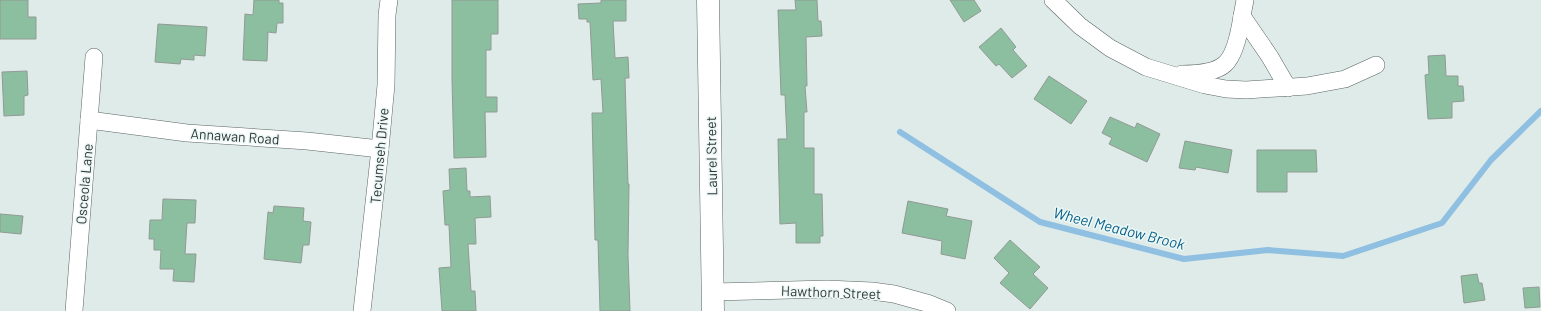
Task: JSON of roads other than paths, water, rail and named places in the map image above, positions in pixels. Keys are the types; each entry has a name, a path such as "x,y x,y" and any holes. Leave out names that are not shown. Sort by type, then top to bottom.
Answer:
{"street":[{"name":"Tecumseh Drive","path":"362,311 386,85 387,15 389,0"},
{"name":"Laurel Street","path":"708,0 713,302"},
{"path":"1054,0 1080,26 1101,43 1146,67 1205,85 1246,90 1288,88 1345,79 1376,65"},
{"path":"1162,72 1196,74 1219,68 1225,64 1232,52 1243,8"},
{"path":"1243,8 1288,88"},
{"name":"Osceola Lane","path":"74,311 94,57"},
{"name":"Annawan Road","path":"89,120 188,133 299,140 380,149"},
{"name":"Hawthorn Street","path":"713,302 827,289 872,291 901,296 930,304 947,311"}],"waterway":[{"name":"Wheel Meadow Brook","path":"900,132 1040,222 1184,259 1268,250 1343,256 1442,223 1491,160 1541,111"}]}
